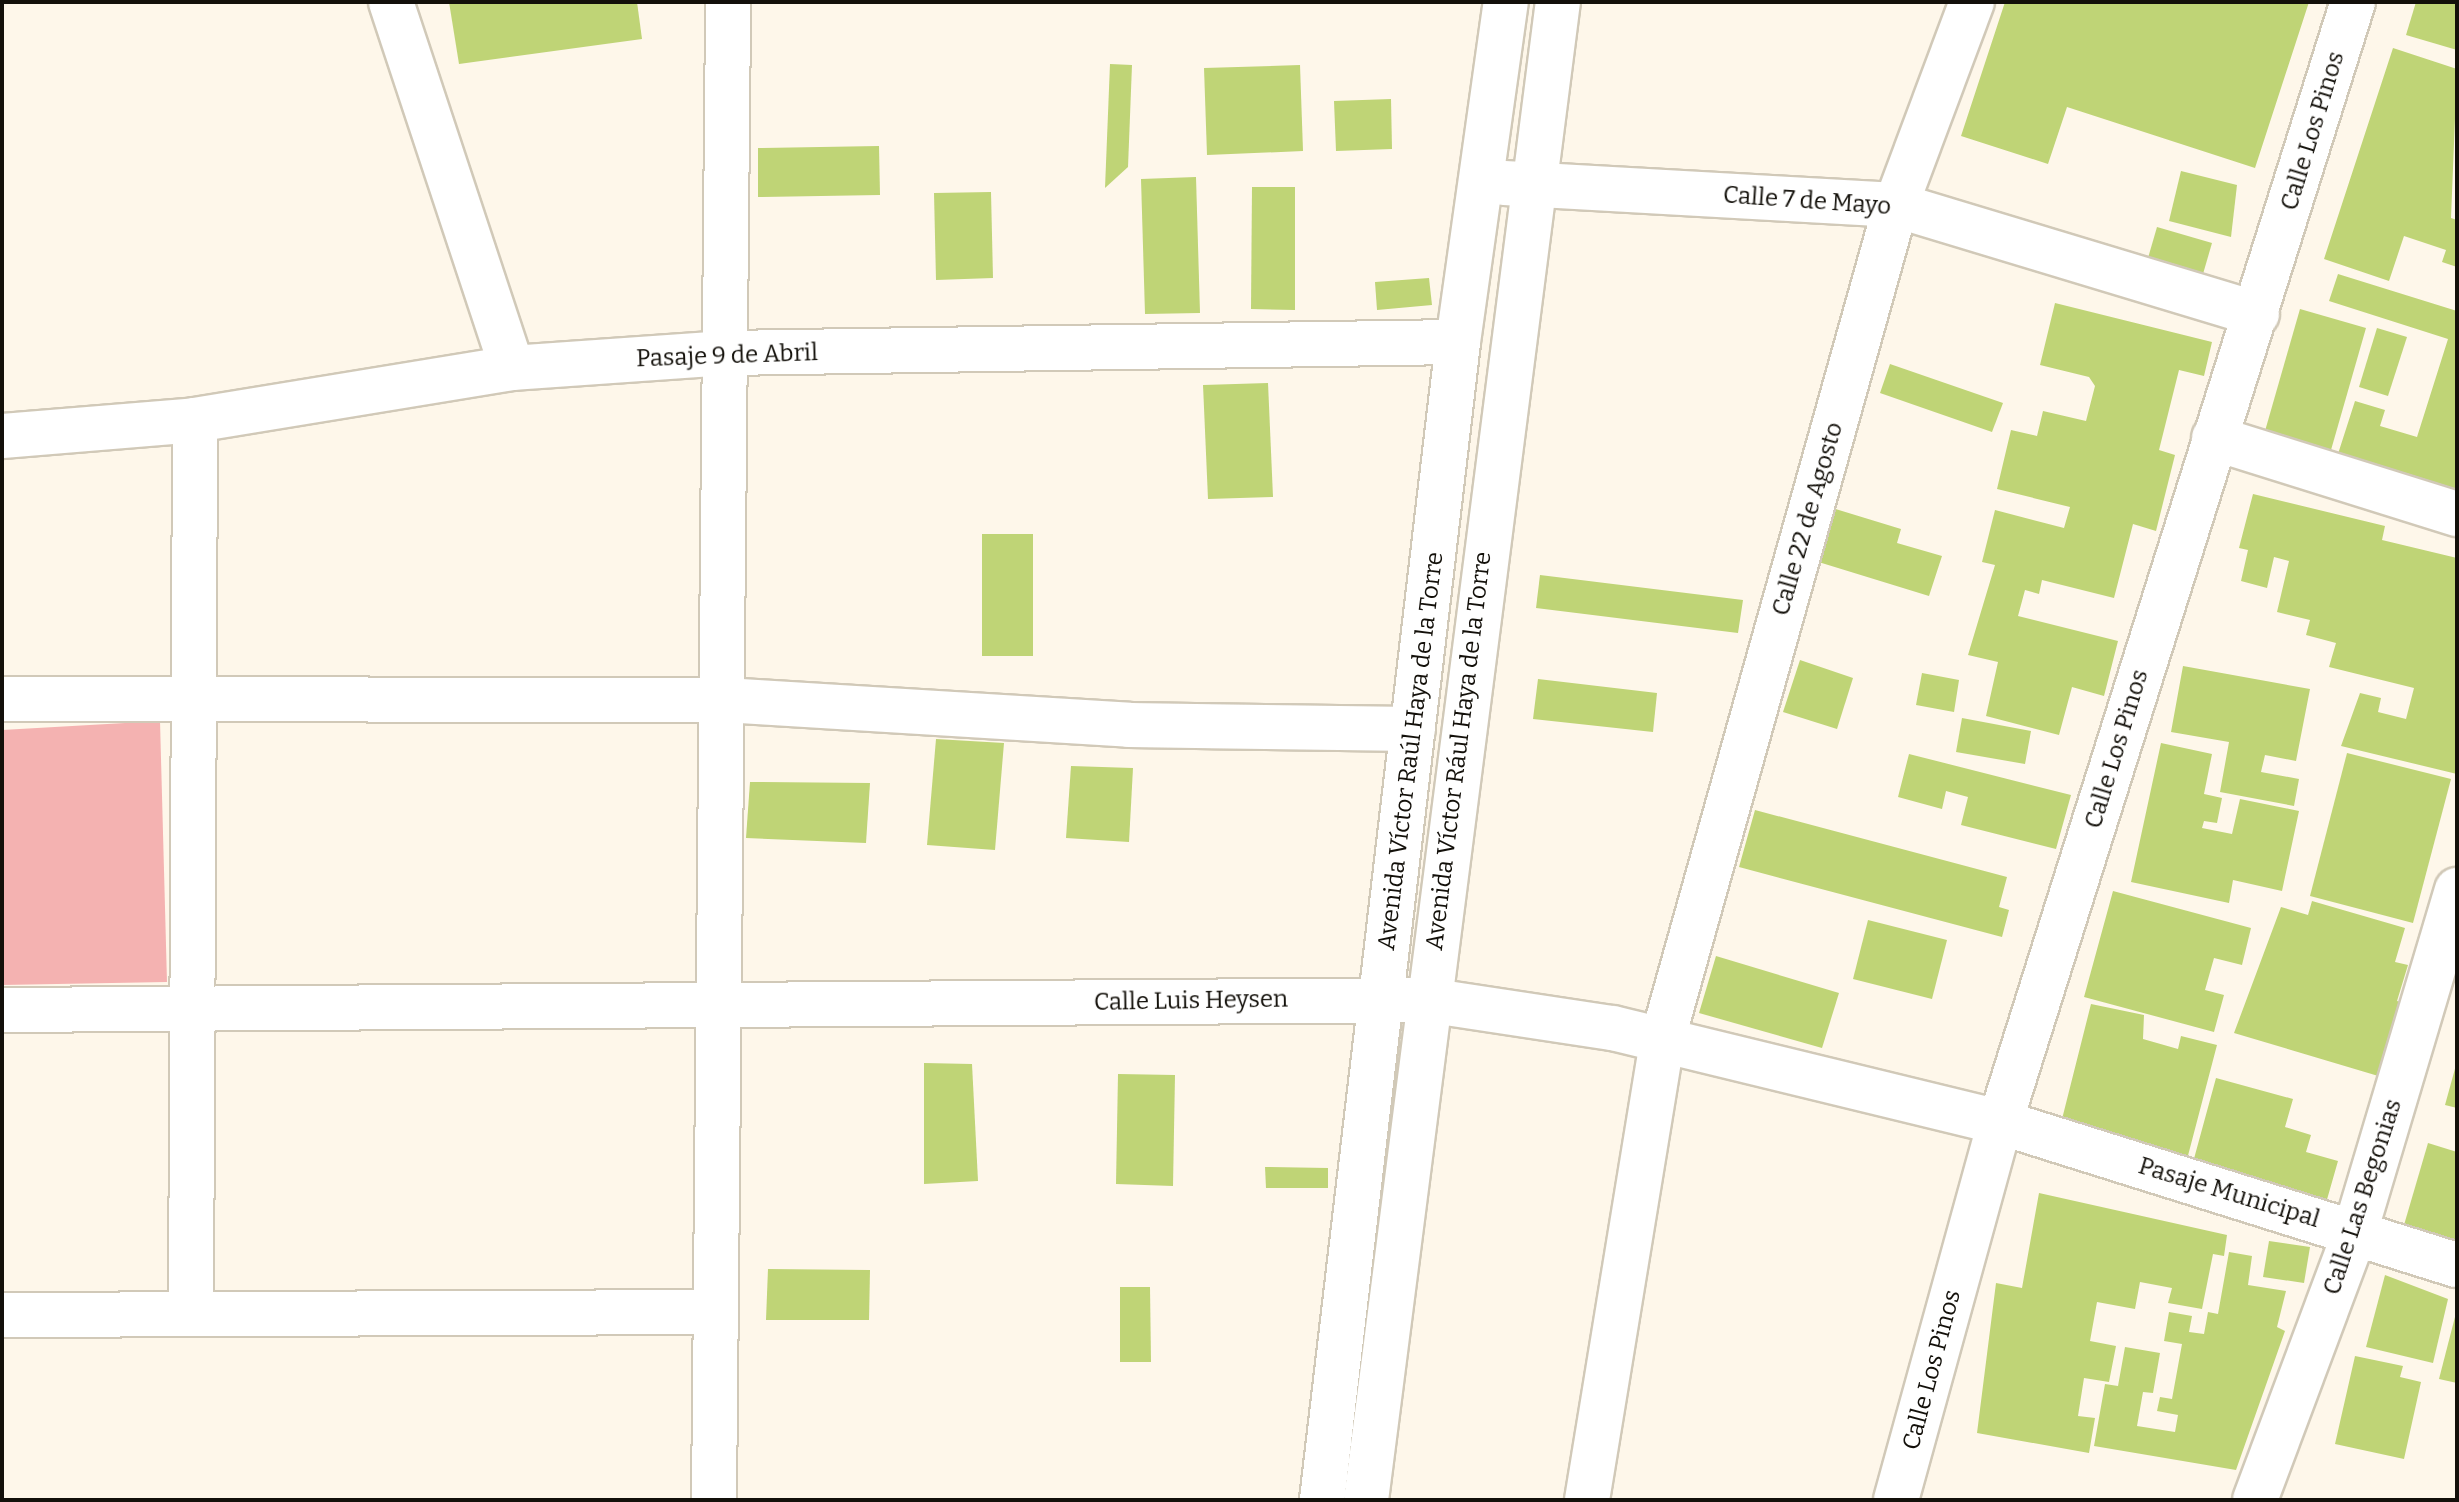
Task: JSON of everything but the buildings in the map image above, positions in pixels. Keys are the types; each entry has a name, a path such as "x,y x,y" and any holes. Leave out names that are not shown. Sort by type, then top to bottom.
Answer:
{"street":[{"path":"391,2 512,368"},
{"path":"714,1500 715,1006 724,700 728,2"},
{"name":"Avenida Víctor Raúl Haya de la Torre","path":"1322,1500 1458,342 1486,182 1506,2"},
{"name":"Avenida Víctor Rául Haya de la Torre","path":"1366,1500 1427,1000 1558,2"},
{"name":"Calle 22 de Agosto","path":"1587,1500 1662,1041 1896,205 1972,2"},
{"name":"Calle Los Pinos","path":"1896,1500 2000,1122 2353,2"},
{"name":"Calle 7 de Mayo","path":"1486,182 1896,205 2257,314"},
{"name":"Pasaje 9 de Abril","path":"2,436 195,420 512,368 725,353 1458,342"},
{"path":"191,1312 195,420"},
{"path":"2214,438 2457,514"},
{"path":"2,699 724,700 1129,725 1413,729"},
{"name":"Calle Las Begonias","path":"2255,1500 2355,1232 2457,890"},
{"name":"Calle Luis Heysen","path":"2,1010 1382,999 1427,1000 1662,1041"},
{"name":"Pasaje Municipal","path":"1662,1041 2000,1122 2457,1265"},
{"path":"2,1315 713,1312"}],"shaded area":[{"path":"160,721 167,982 2,985 2,730"}]}
